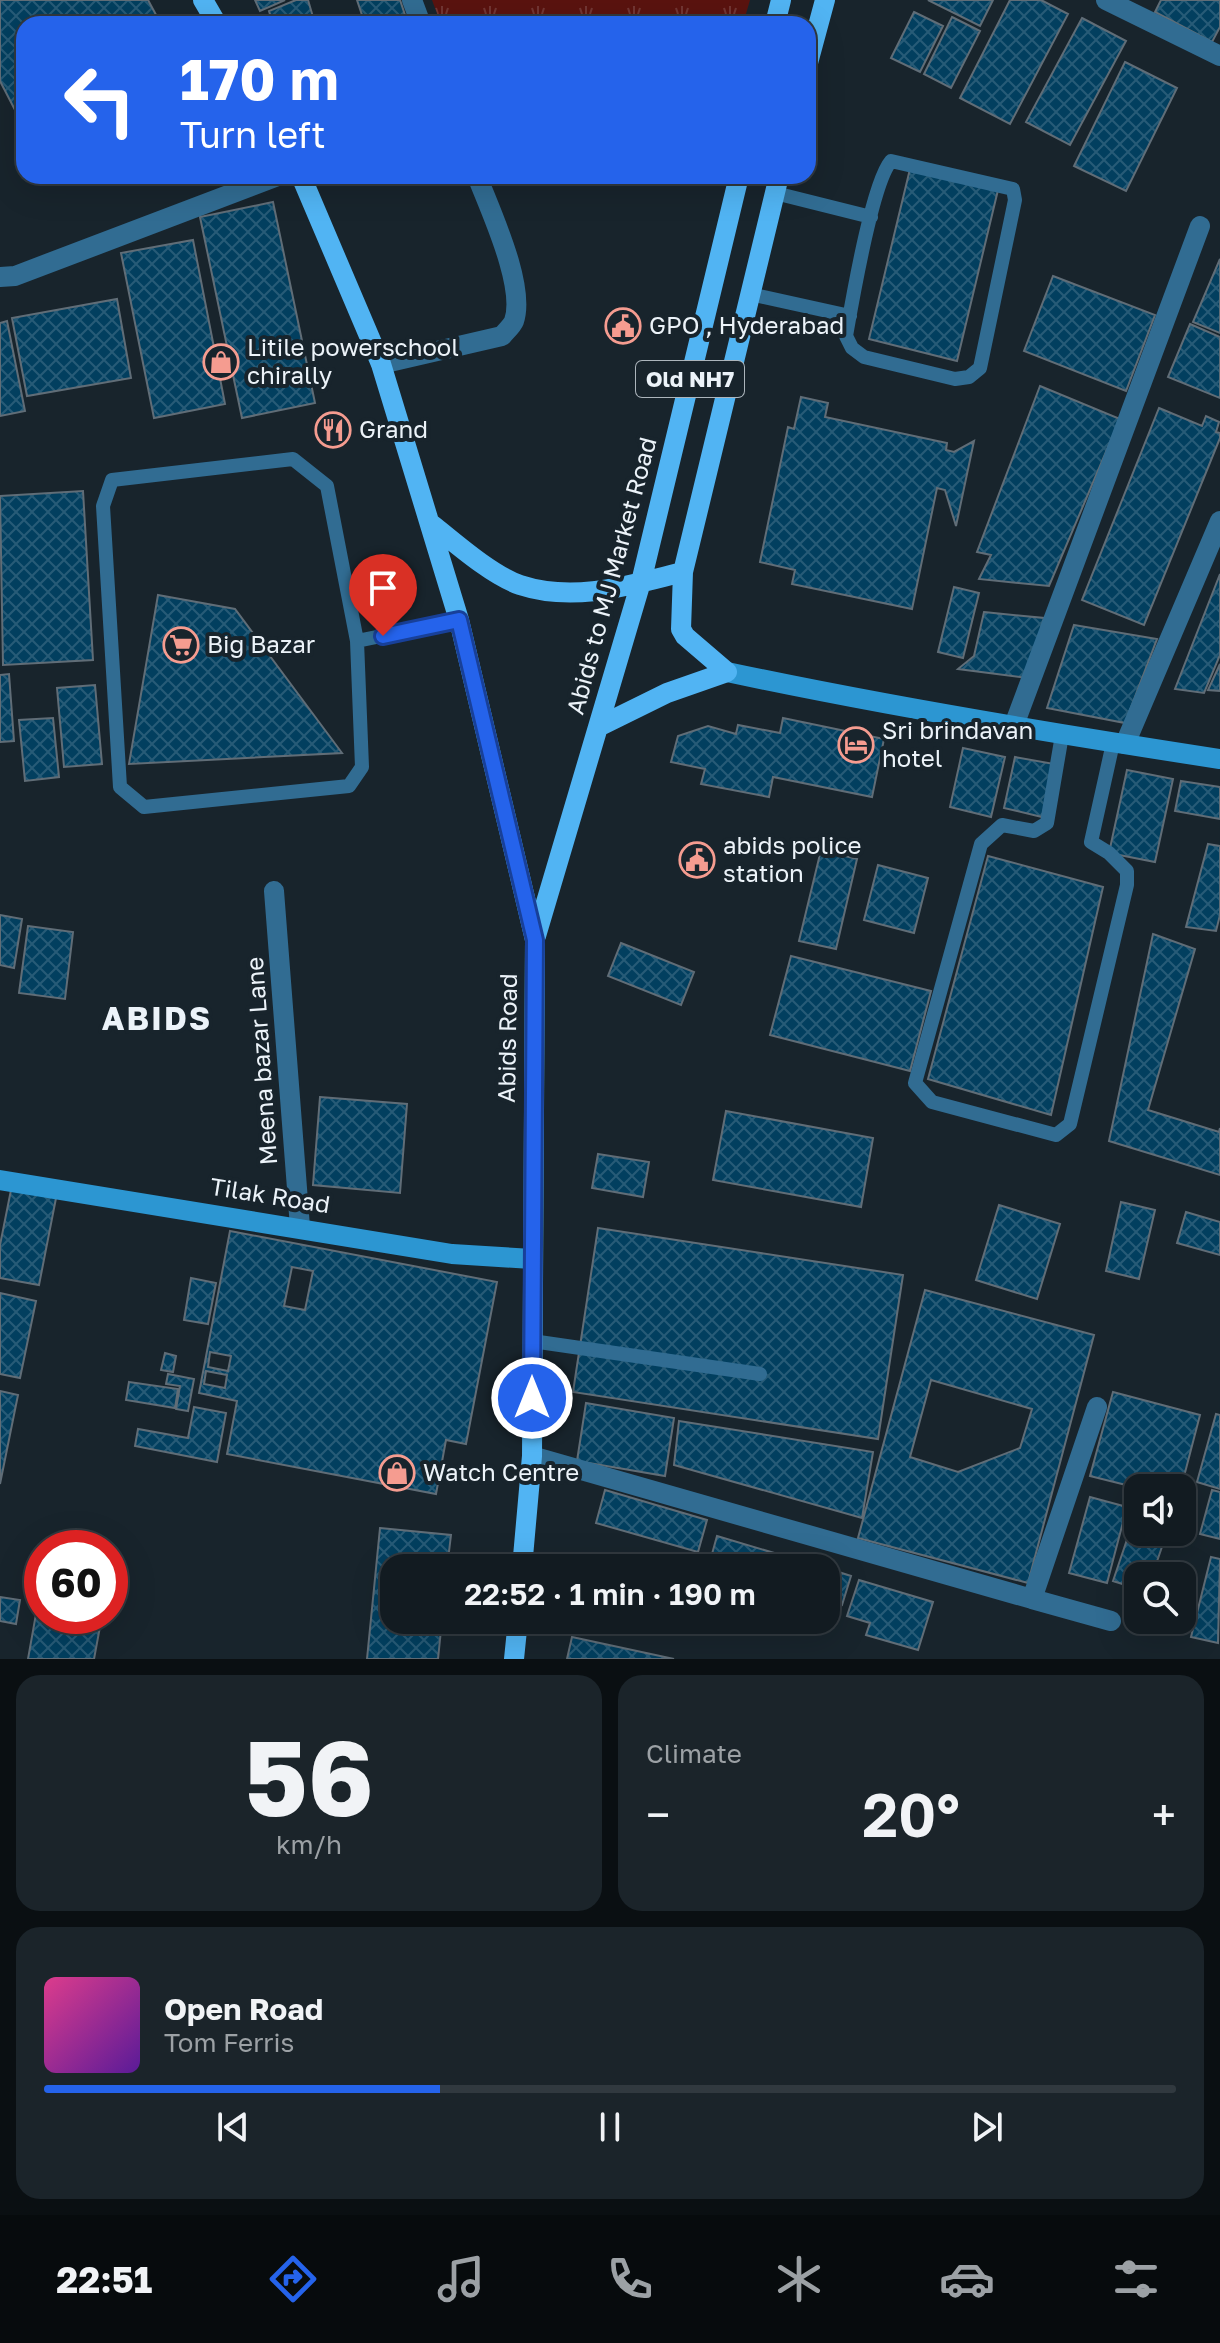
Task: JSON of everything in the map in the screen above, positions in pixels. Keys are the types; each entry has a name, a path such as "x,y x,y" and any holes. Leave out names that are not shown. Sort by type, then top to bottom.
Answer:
{"main road":[{"path":"816,33 825,0"},
{"name":"Abids Road","path":"304,184 381,364 459,620 535,940 532,1456 523,1554"},
{"name":"Abids to MJ Market Road","path":"535,940 641,582 737,184"},
{"name":"Old NH7","path":"683,572 777,185"},
{"path":"429,522 472,556 518,585 564,595 616,589 683,572 682,631 727,672 860,701 1220,759"},
{"path":"598,727 667,693 727,672"},
{"name":"Tilak Road","path":"0,1180 452,1254 532,1259"},
{"path":"514,1659 517,1634"}],"street":[{"path":"1106,0 1220,56"},
{"path":"0,277 15,276 257,184"},
{"path":"381,364 502,336 513,322 516,300 510,264 480,184"},
{"path":"1013,728 1200,226"},
{"path":"1119,743 1220,521"},
{"name":"Meena bazar Lane","path":"274,891 300,1227"},
{"path":"1032,1599 1097,1407"},
{"path":"532,1456 1111,1621"}],"lane":[{"path":"891,161 1013,189 1015,200 980,368 969,377 955,379 864,357 852,348 846,336 850,316 871,217 891,161"},
{"path":"777,185 871,217"},
{"path":"750,294 850,316"},
{"path":"293,459 327,486 357,641 362,767 349,786 144,807 120,787 103,506 112,480 293,459"},
{"path":"357,641 459,620"},
{"path":"1062,735 1047,823 1034,831 1002,825 981,844 915,1083 932,1102 1056,1135 1070,1124 1127,885 1127,871 1109,853 1091,842 1119,743"},
{"path":"532,1341 760,1374"}],"green space":[{"path":"432,0 750,0 745,16 438,16"}],"building":[{"path":"0,0 148,0 157,16 16,16 16,110 0,81"},
{"path":"255,0 285,0 260,11"},
{"path":"296,0 308,0 313,16 271,16 269,11"},
{"path":"357,0 400,0 405,16 362,16"},
{"path":"928,0 993,0 980,26"},
{"path":"1010,0 1041,0 1068,14 1010,124 960,98"},
{"path":"1161,0 1220,0 1220,27 1212,42 1155,12"},
{"path":"914,12 943,26 920,72 891,58"},
{"path":"952,17 980,31 951,88 924,74"},
{"path":"1082,18 1126,41 1070,145 1026,122"},
{"path":"1125,62 1177,88 1126,191 1074,166"},
{"path":"910,169 998,190 957,361 869,339"},
{"path":"273,202 315,403 242,418 200,217"},
{"path":"193,240 225,404 154,418 121,253"},
{"path":"1220,259 1220,333 1193,322"},
{"path":"1053,276 1155,315 1126,391 1024,351"},
{"path":"117,299 131,378 27,396 12,318"},
{"path":"7,321 25,411 0,416 0,323"},
{"path":"1190,324 1220,337 1220,398 1168,377"},
{"path":"1040,386 1120,419 1049,586 979,579 991,555 977,552"},
{"path":"801,397 828,403 825,417 947,443 946,450 954,452 974,441 956,526 945,490 937,488 912,609 792,584 795,570 760,562 788,427 794,429"},
{"path":"1159,408 1202,426 1206,416 1219,422 1216,432 1220,433 1220,438 1144,625 1082,600"},
{"path":"83,491 93,660 3,665 0,496"},
{"path":"1220,574 1220,655 1204,693 1175,689"},
{"path":"954,587 979,593 963,658 938,652"},
{"path":"158,595 235,609 342,753 129,764"},
{"path":"984,612 1044,618 1027,678 958,669 974,656"},
{"path":"1074,625 1157,639 1125,723 1047,708"},
{"path":"1220,664 1220,691 1208,690"},
{"path":"9,674 14,741 0,742 0,675"},
{"path":"95,685 102,764 64,767 57,688"},
{"path":"53,718 59,777 25,781 19,720"},
{"path":"783,718 884,739 872,797 773,777 769,797 701,784 705,769 671,762 678,736 708,726 736,734 738,725 780,733"},
{"path":"963,748 1005,757 991,817 950,807"},
{"path":"1015,757 1054,764 1042,817 1004,808"},
{"path":"1127,770 1173,779 1155,862 1109,853"},
{"path":"1181,781 1220,787 1220,819 1175,811"},
{"path":"1208,844 1220,846 1220,915 1216,931 1186,927"},
{"path":"821,850 857,859 836,949 799,941"},
{"path":"988,856 1103,887 1051,1115 928,1079"},
{"path":"878,865 928,878 914,933 864,920"},
{"path":"0,915 22,919 14,968 0,965"},
{"path":"28,926 73,932 65,999 19,993"},
{"path":"1153,934 1195,949 1148,1110 1219,1132 1220,1128 1220,1175 1109,1141"},
{"path":"621,943 694,972 681,1005 608,976"},
{"path":"791,956 931,991 910,1071 770,1035"},
{"path":"320,1097 407,1104 400,1193 313,1185"},
{"path":"726,1111 873,1138 861,1207 713,1180"},
{"path":"598,1154 649,1162 643,1197 592,1188"},
{"path":"12,1185 57,1193 39,1285 0,1278 0,1245"},
{"path":"1121,1202 1155,1210 1139,1279 1106,1271"},
{"path":"999,1205 1060,1224 1037,1299 976,1280"},
{"path":"1186,1212 1220,1222 1220,1255 1177,1243"},
{"path":"598,1228 903,1275 878,1439 573,1392"},
{"path":"230,1231 497,1282 466,1444 446,1440 436,1494 227,1454 237,1401 199,1393"},
{"path":"292,1267 313,1271 305,1310 284,1306"},
{"path":"191,1278 216,1283 208,1324 184,1320"},
{"path":"925,1290 1094,1335 1028,1583 858,1538","holes":["931,1380 1032,1409 1020,1448 958,1472 910,1457"]},
{"path":"0,1293 36,1301 20,1378 0,1374"},
{"path":"210,1352 231,1356 228,1371 208,1367"},
{"path":"165,1353 176,1356 173,1372 161,1370"},
{"path":"206,1371 227,1375 225,1388 204,1384"},
{"path":"168,1374 194,1379 188,1411 176,1409 180,1386 166,1384"},
{"path":"129,1382 178,1389 175,1408 126,1400"},
{"path":"0,1391 18,1395 0,1484"},
{"path":"1113,1392 1200,1415 1185,1474 1124,1474 1124,1484 1090,1476"},
{"path":"586,1403 674,1418 665,1476 577,1461"},
{"path":"194,1407 226,1413 217,1462 135,1446 138,1429 188,1438"},
{"path":"1216,1414 1220,1415 1220,1489 1197,1482"},
{"path":"679,1421 873,1452 862,1518 674,1465"},
{"path":"605,1490 707,1520 698,1552 596,1523"},
{"path":"1212,1490 1220,1492 1220,1539 1200,1534"},
{"path":"1090,1497 1124,1506 1124,1518 1107,1583 1069,1573"},
{"path":"380,1528 451,1535 449,1554 380,1554 380,1634 441,1634 438,1659 367,1659"},
{"path":"717,1536 778,1554 712,1554"},
{"path":"1125,1546 1162,1546 1157,1562 1124,1562 1124,1585 1113,1581"},
{"path":"1211,1557 1220,1559 1218,1643 1191,1637 1196,1634 1196,1617"},
{"path":"840,1572 851,1576 840,1604"},
{"path":"859,1580 933,1602 918,1650 866,1635 870,1623 847,1616"},
{"path":"0,1597 20,1600 16,1624 0,1621"},
{"path":"32,1634 99,1634 94,1659 28,1659"},
{"path":"572,1637 674,1659 567,1659"}],"place":[{"name":"GPO , Hyderabad","path":"623,326"},
{"name":"Litile powerschool chirally","path":"221,362"},
{"name":"Grand","path":"333,430"},
{"name":"Big Bazar","path":"181,645"},
{"name":"Sri brindavan hotel","path":"856,745"},
{"name":"abids police station","path":"697,860"},
{"name":"Watch Centre","path":"397,1473"}],"district":[{"name":"ABIDS","path":"157,1019"}],"route":[{"path":"383,636 459,620 535,940 532,1398"}]}
